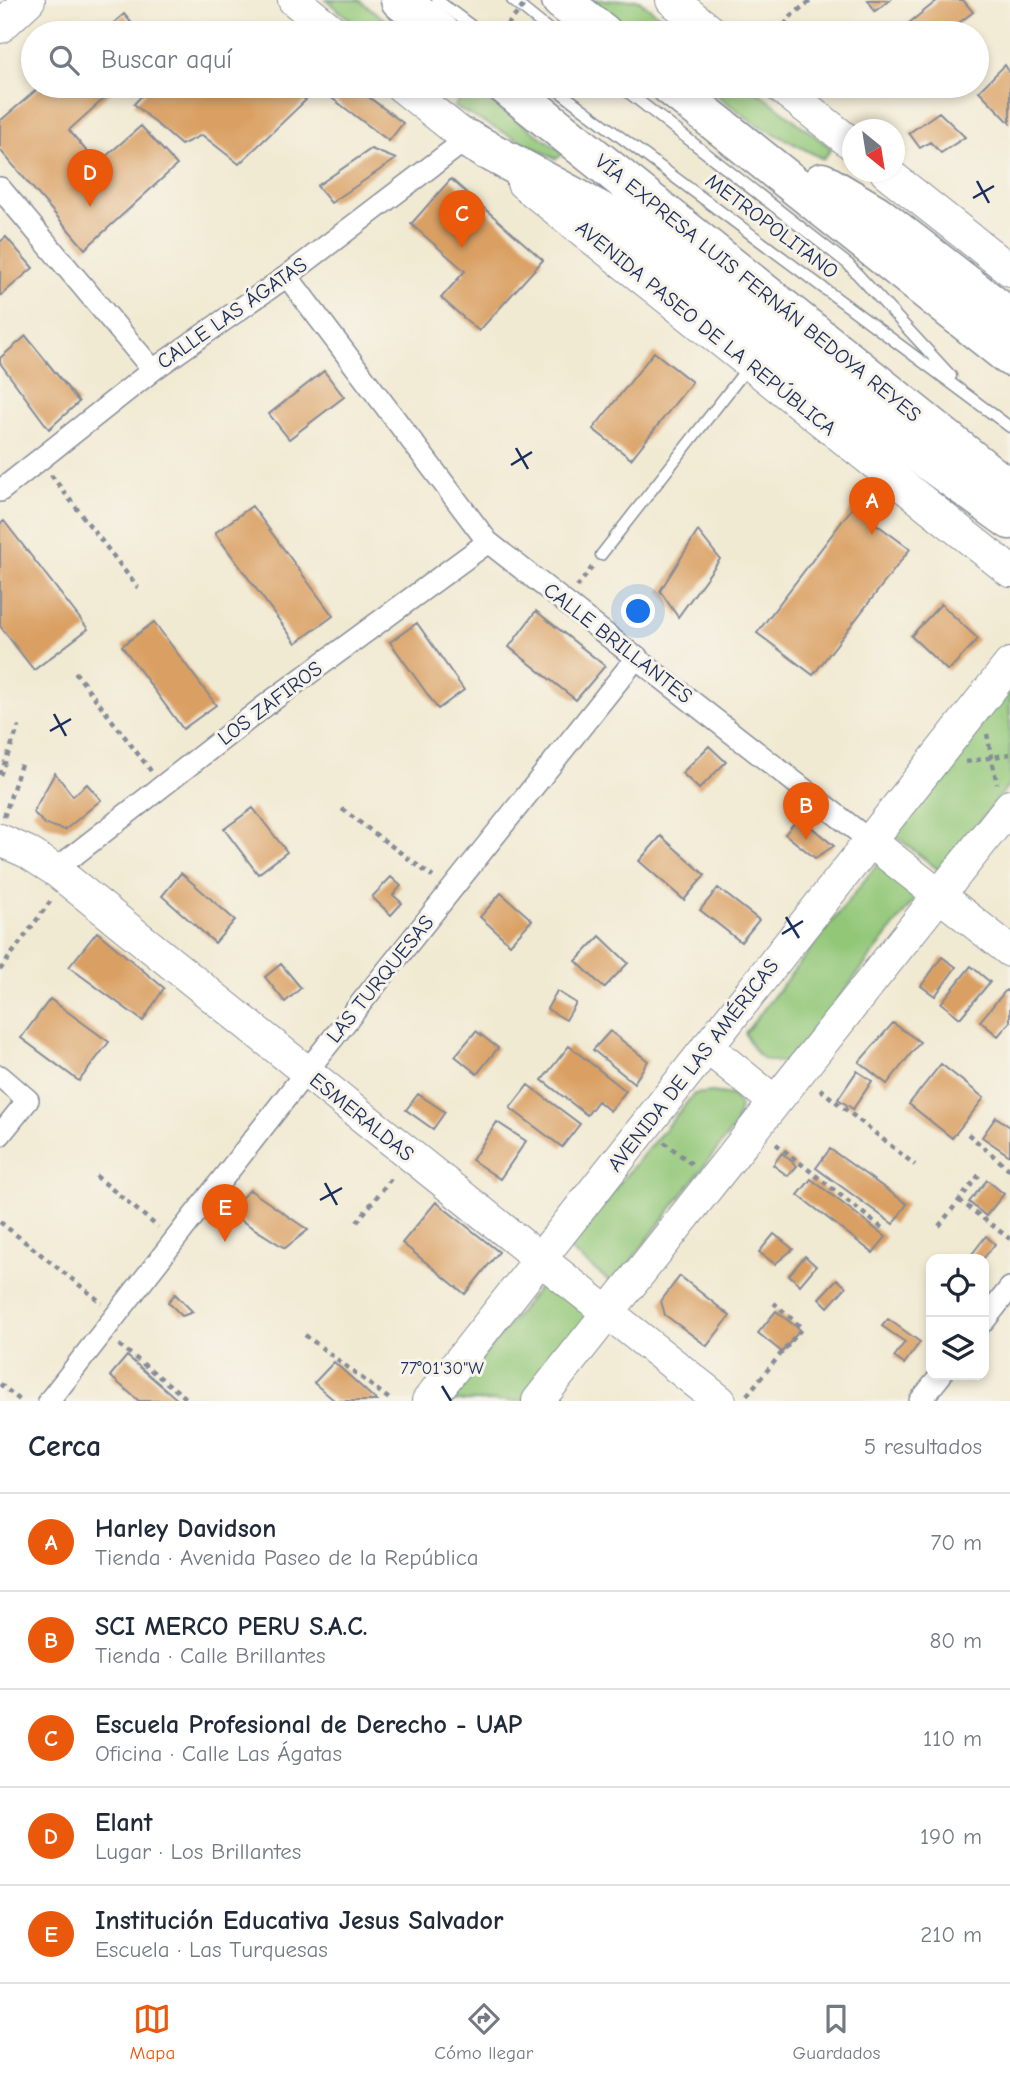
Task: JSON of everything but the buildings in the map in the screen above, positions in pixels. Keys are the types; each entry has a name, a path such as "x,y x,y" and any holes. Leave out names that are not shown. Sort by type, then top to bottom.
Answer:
{"highway":[{"path":"400,0 426,21"},
{"path":"561,0 588,21"},
{"name":"VÍA EXPRESA LUIS FERNÁN BEDOYA REYES","path":"521,98 1010,490"},
{"path":"686,98 1010,357"},
{"path":"701,110 876,214 1010,318"},
{"path":"467,138 611,217 862,413 1010,520"}],"street":[{"path":"0,27 29,0"},
{"path":"294,0 320,21"},
{"path":"671,0 698,21"},
{"name":"AVENIDA PASEO DE LA REPÚBLICA","path":"416,98 1010,570"},
{"path":"794,98 842,136"},
{"name":"CALLE LAS ÁGATAS","path":"0,491 153,370 287,276 467,138"},
{"path":"899,182 1008,265"},
{"path":"0,188 153,370"},
{"name":"CALLE BRILLANTES","path":"287,276 488,542 1010,951"},
{"name":"LOS ZAFIROS","path":"61,874 163,785 270,702 488,542"},
{"name":"LAS TURQUESAS","path":"48,1401 637,657"},
{"name":"AVENIDA DE LAS AMÉRICAS","path":"428,1401 1010,664"},
{"path":"538,1401 1006,811"},
{"name":"ESMERALDAS","path":"2,829 27,852 61,874 720,1401"},
{"path":"707,1047 775,1102"},
{"path":"0,1076 28,1100 0,1135"},
{"path":"987,1317 1010,1288"},
{"path":"920,1401 937,1380"}],"lane":[{"path":"437,0 465,21"},
{"path":"512,0 538,21"},
{"name":"METROPOLITANO","path":"568,98 1010,427"},
{"name":"METROPOLITANO","path":"635,98 848,264 969,396"},
{"path":"601,555 751,364"}],"path":[{"path":"511,21 528,0"},
{"path":"787,21 812,0"},
{"path":"39,460 138,588"},
{"path":"566,602 601,555"},
{"path":"75,672 163,785"},
{"path":"981,700 1006,811"},
{"path":"0,775 19,726"},
{"path":"2,829 22,761"},
{"path":"342,809 451,890"},
{"path":"0,970 61,874"},
{"path":"799,1072 915,1165"},
{"path":"645,1126 713,1181"},
{"path":"755,1127 882,1228"},
{"path":"968,1134 1010,1170"},
{"path":"357,1222 410,1155"},
{"path":"939,1226 979,1175"},
{"path":"96,1176 174,1241"},
{"path":"959,1200 1010,1239"},
{"path":"0,1222 116,1314"},
{"path":"742,1401 802,1328 774,1303"},
{"path":"102,1332 190,1401"},
{"path":"305,1335 391,1401"},
{"path":"0,1384 21,1401"}],"green space":[{"path":"326,0 359,0 387,21 351,21"},
{"path":"591,0 639,0 666,21 619,21"},
{"path":"461,98 486,98 564,153 556,159 454,107"},
{"path":"721,98 766,98 832,149 823,159 754,123"},
{"path":"1010,687 1010,784 940,871 893,834"},
{"path":"879,862 918,895 790,1062 766,1060 753,1048 745,1033"},
{"path":"712,1092 732,1095 740,1106 735,1126 613,1284 566,1247 694,1094"},
{"path":"545,1280 590,1316 523,1401 447,1401"}],"place":[{"name":"Elant","path":"90,207"},
{"name":"Escuela Profesional de Derecho - UAP","path":"462,248"},
{"name":"Harley Davidson","path":"872,535"},
{"name":"SCI MERCO PERU S.A.C.","path":"806,840"},
{"name":"Institución Educativa Jesus Salvador","path":"225,1242"}]}
